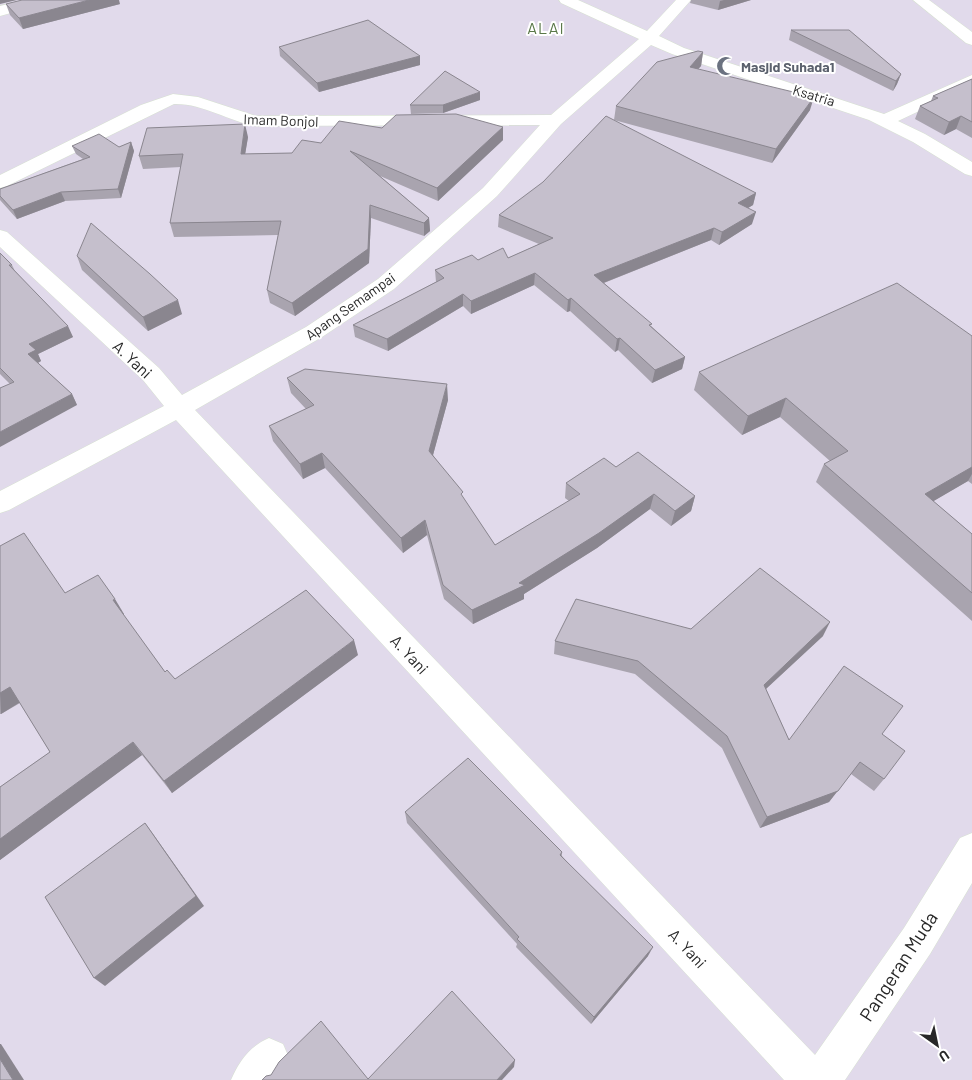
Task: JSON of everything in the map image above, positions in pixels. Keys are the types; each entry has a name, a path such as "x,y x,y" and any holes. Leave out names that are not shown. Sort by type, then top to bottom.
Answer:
{"street":[{"path":"0,11 42,0"},
{"name":"Ksatria","path":"566,0 648,39 678,51 833,101 885,120 972,170"},
{"name":"Apang Semampai","path":"0,503 179,408 314,332 386,284 490,192 555,120 648,39 684,0"},
{"path":"920,0 972,40"},
{"path":"885,120 972,80"},
{"name":"Imam Bonjol","path":"0,182 147,109 172,99 190,99 237,118 256,121 555,120"},
{"name":"A. Yani","path":"0,236 150,374 179,408 811,1080"},
{"name":"Pangeran Muda","path":"821,1080 917,941 972,850"}],"building":[{"path":"22,0 89,0 19,18 6,4"},
{"path":"368,20 420,56 317,83 279,47"},
{"path":"791,30 849,30 901,74 896,81"},
{"path":"698,51 703,52 690,67 814,97 776,149 616,106 657,62"},
{"path":"445,71 480,92 443,105 410,105"},
{"path":"972,79 972,122 961,116 949,122 920,106 938,98 933,96"},
{"path":"456,114 503,127 437,188 350,151 429,218 424,223 370,205 368,249 292,303 267,290 281,221 170,223 183,154 139,156 147,128 245,124 241,154 292,153 302,140 321,143 339,121 382,128 396,115"},
{"path":"606,116 756,193 738,203 756,212 722,232 714,228 594,275 652,324 649,325 685,357 655,370 620,338 617,339 571,298 568,300 535,273 471,301 463,294 387,339 353,325 444,278 435,270 472,255 478,260 503,248 508,258 553,238 499,215 543,182"},
{"path":"99,134 119,147 131,142 118,189 61,192 13,210 0,196 0,189 90,157 72,146"},
{"path":"91,223 178,300 143,317 77,256"},
{"path":"0,253 12,265 9,265 68,326 29,344 36,350 28,354 72,394 0,432 0,388 14,382 0,368"},
{"path":"897,283 972,336 972,467 925,494 972,534 972,593 824,464 848,451 786,398 748,416 699,372"},
{"path":"305,369 447,384 429,451 463,492 461,494 495,545 580,494 566,483 604,458 616,467 638,452 695,496 675,511 654,494 599,533 519,583 525,585 472,610 443,585 425,520 401,538 322,453 300,464 269,426 314,405 287,378"},
{"path":"24,533 65,593 98,575 115,599 113,600 165,672 167,670 175,679 306,590 354,640 164,781 133,742 0,839 0,787 50,752 10,687 0,693 0,546"},
{"path":"760,568 830,622 764,685 789,740 844,666 903,706 882,734 905,751 884,779 860,762 838,791 767,817 727,736 638,661 555,641 576,599 691,629"},
{"path":"468,758 562,852 560,855 653,947 594,1017 517,939 519,937 405,812"},
{"path":"145,823 196,896 94,978 45,897"},
{"path":"452,991 515,1060 497,1080 262,1080 266,1076 271,1075 279,1062 321,1021 368,1079"},
{"path":"0,1059 13,1080 0,1080"}],"place":[{"name":"Masjid Suhada1","path":"726,66"}],"district":[{"name":"ALAI","path":"546,27"}]}
